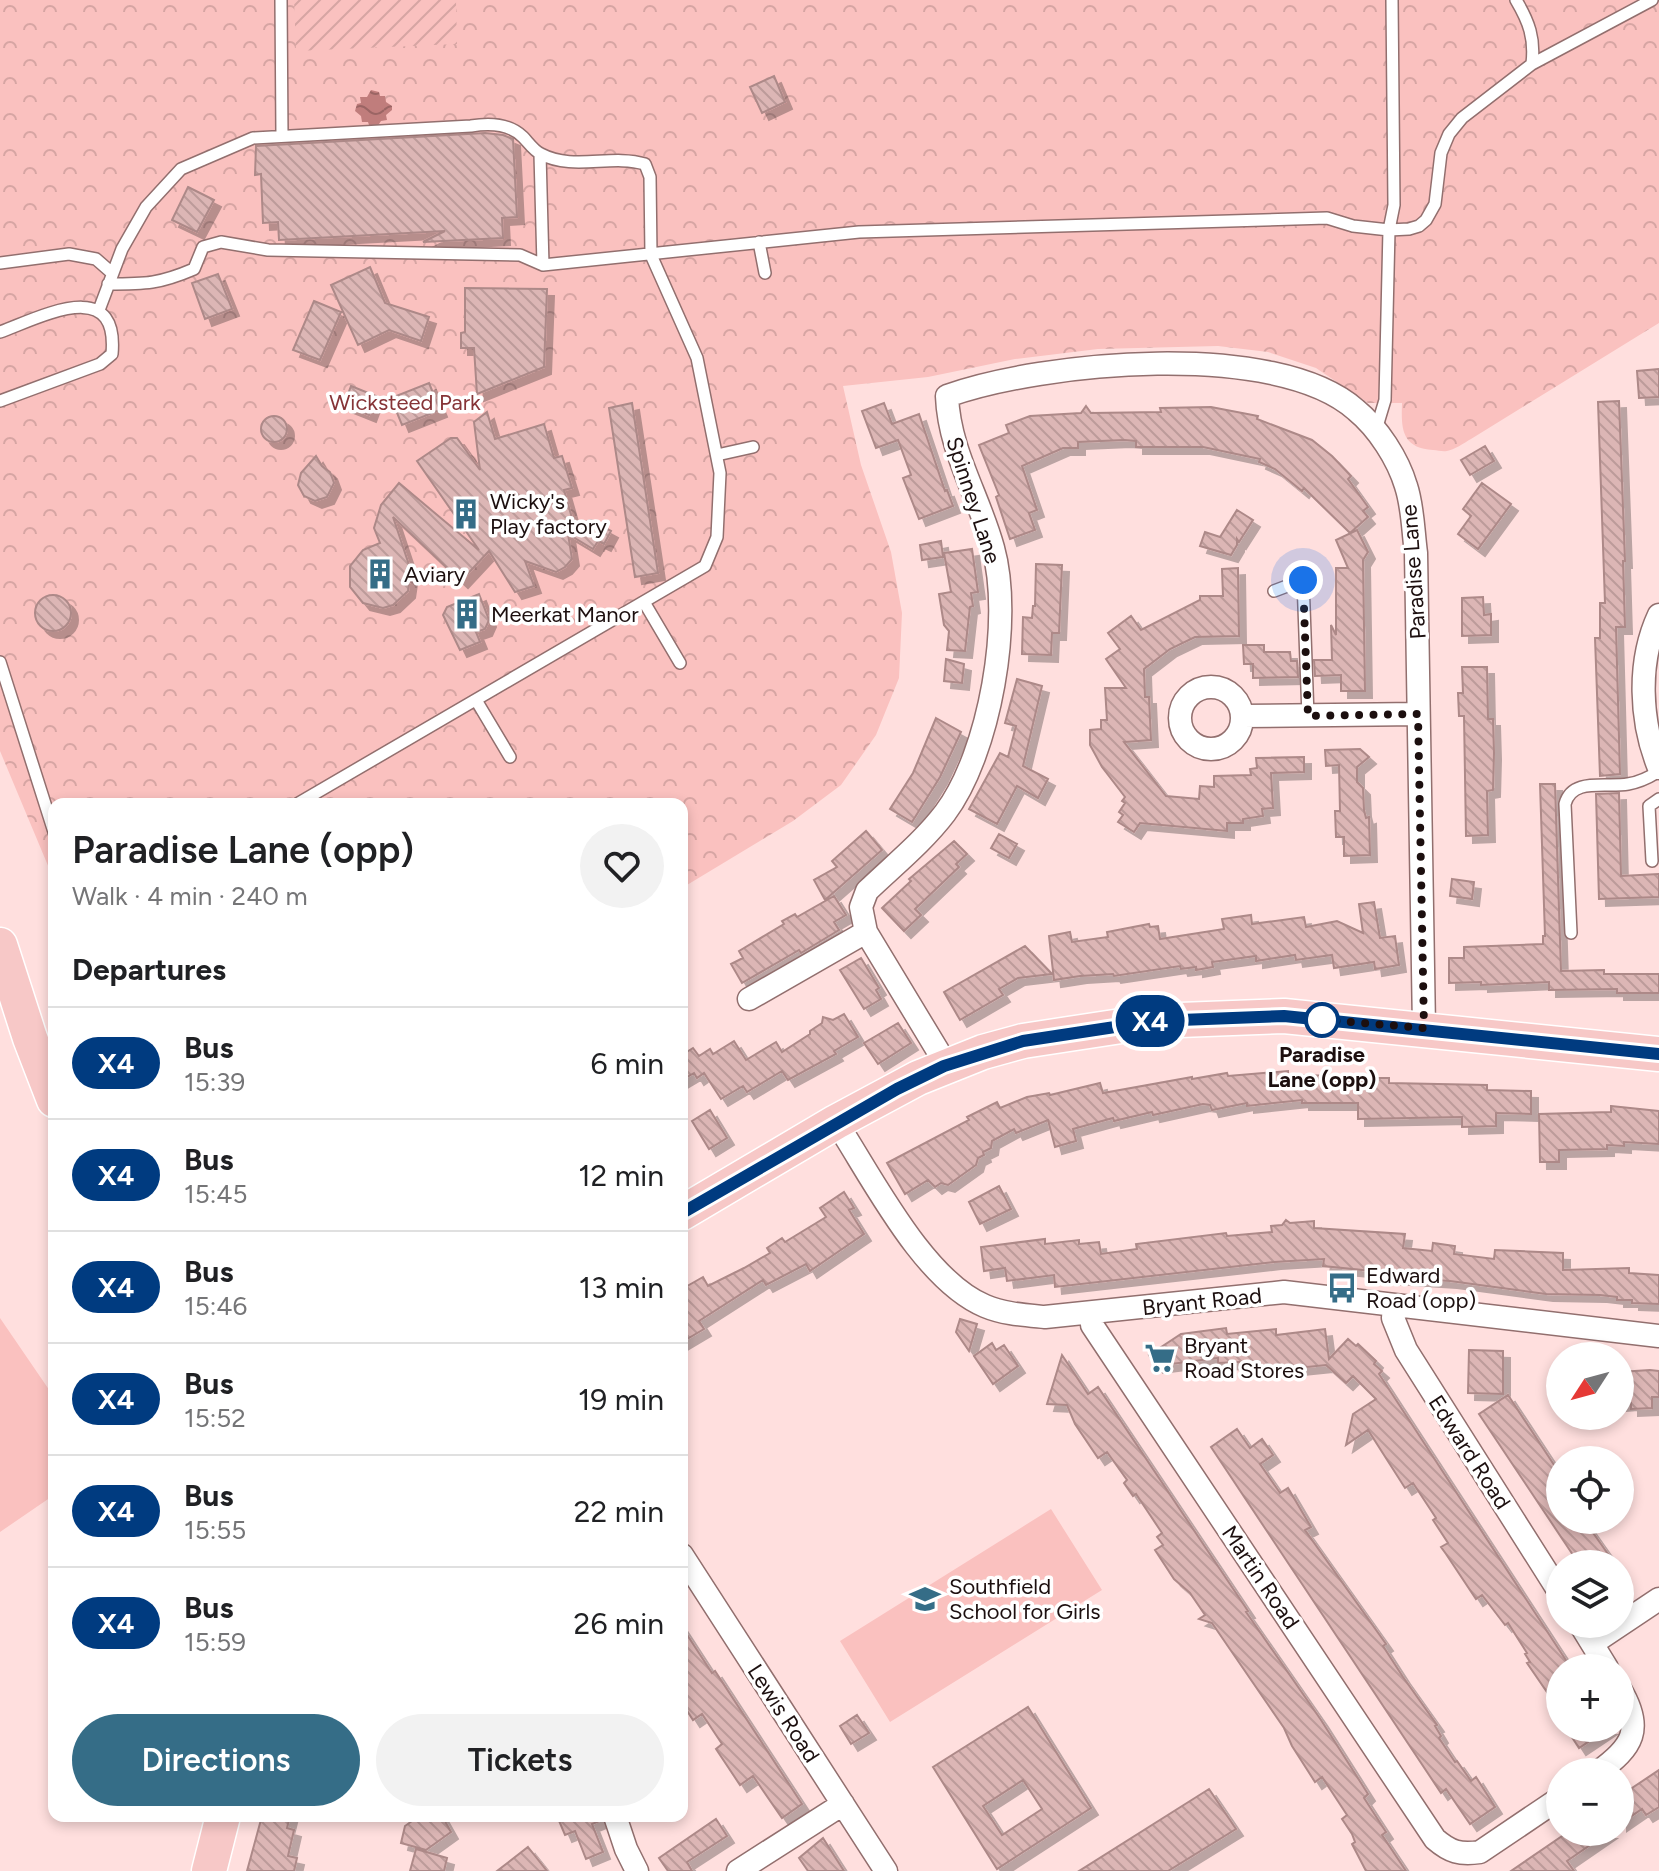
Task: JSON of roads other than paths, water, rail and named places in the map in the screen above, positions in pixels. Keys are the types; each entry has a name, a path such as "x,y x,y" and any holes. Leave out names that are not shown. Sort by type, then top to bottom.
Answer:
{"main road":[{"path":"0,945 48,1084"},
{"path":"688,1209 836,1122 944,1066 1023,1041 1154,1021 1284,1016 1659,1054"},
{"path":"209,1871 221,1822"}],"street":[{"name":"Paradise Lane","path":"947,396 976,386 1120,366 1178,362 1231,366 1284,375 1316,386 1356,409 1376,432 1406,486 1416,553 1424,1028"},
{"name":"Spinney Lane","path":"866,932 861,907 867,891 946,812 969,768 986,720 999,655 1001,590 994,549 956,450 948,421 947,396"},
{"path":"1659,615 1646,659 1644,689 1645,716 1659,770"},
{"path":"1243,716 1418,714"},
{"path":"749,999 866,932 944,1066"},
{"name":"Bryant Road","path":"836,1122 924,1257 962,1293 982,1305 1007,1314 1045,1317 1284,1292 1659,1336"},
{"name":"Edward Road","path":"1394,1306 1393,1318 1398,1335 1413,1364 1546,1571"},
{"name":"Martin Road","path":"1092,1313 1092,1325 1435,1839 1448,1851 1465,1854 1480,1852 1546,1807"},
{"name":"Lewis Road","path":"688,1564 886,1871"},
{"path":"1593,1643 1659,1599"},
{"path":"1590,1638 1599,1654"},
{"path":"1617,1758 1629,1742"},
{"path":"738,1871 843,1804"},
{"path":"617,1822 637,1871"}],"lane":[{"path":"281,0 282,136"},
{"path":"1376,432 1385,400 1389,230 1394,205 1392,0"},
{"path":"1516,0 1532,32 1532,64"},
{"path":"0,263 69,254 96,259 110,278 151,284 194,269 203,247 221,242 268,250 520,255 543,265 859,232 1327,218 1353,226 1409,229 1426,220 1435,204 1441,153 1449,134 1462,118 1532,64 1652,0"},
{"path":"99,310 122,249 146,207 181,169 253,138 471,126 491,122 517,131 540,154 573,162 631,160 645,164 650,177 651,255 697,358 720,473 717,537 705,566 307,798"},
{"path":"540,154 543,265"},
{"path":"759,242 765,273"},
{"path":"0,332 52,312 80,306 99,310 107,316 114,334 112,354 100,364 0,401"},
{"path":"717,455 753,447"},
{"path":"1274,591 1303,580 1308,716"},
{"path":"644,602 680,663"},
{"path":"0,662 48,813"},
{"path":"476,700 510,757"},
{"path":"1571,933 1565,804 1568,794 1577,787 1628,784 1659,770"},
{"path":"1652,861 1649,806 1659,799"}],"water":[{"path":"371,90 385,96 386,102 392,106 386,115 387,120 381,121 377,127 362,122 355,111 357,104 361,103 360,97 367,97"}],"place":[{"name":"Wicky's Play factory","path":"466,514"},
{"name":"Aviary","path":"380,574"},
{"name":"Meerkat Manor","path":"467,614"},
{"name":"Paradise Lane (opp)","path":"1322,1020"},
{"name":"Edward Road (opp)","path":"1342,1288"},
{"name":"Bryant Road Stores","path":"1160,1358"},
{"name":"Southfield School for Girls","path":"925,1599"}],"park label":[{"name":"Wicksteed Park","path":"405,402"}]}
